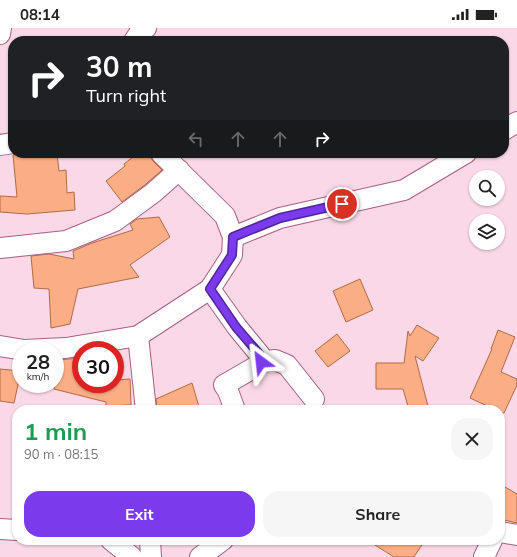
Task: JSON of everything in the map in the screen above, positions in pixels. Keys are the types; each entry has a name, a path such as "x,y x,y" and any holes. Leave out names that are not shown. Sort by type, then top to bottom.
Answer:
{"street":[{"path":"0,34 1,28"},
{"path":"137,36 146,28"},
{"path":"0,346 24,350 66,348 138,336 210,289 232,255 233,237 225,216 166,158"},
{"path":"233,237 280,218 404,190 458,158"},
{"path":"0,248 66,241 116,221 179,170"},
{"path":"210,289 236,327 260,355 261,362"},
{"path":"138,336 145,405"},
{"path":"233,405 224,385 257,366 261,362 275,360 287,365 314,399"},
{"path":"0,529 12,530"},
{"path":"505,533 517,535"},
{"path":"117,545 132,557"},
{"path":"150,545 151,557"},
{"path":"200,557 216,545"},
{"path":"484,557 490,545"}],"building":[{"path":"13,158 58,158 59,171 66,170 67,193 74,192 75,210 27,214 0,212 0,196 17,197"},
{"path":"132,158 151,158 162,170 122,202 106,181 125,166 124,164"},
{"path":"159,217 170,237 130,265 139,277 78,289 70,324 51,328 49,289 34,288 31,256 49,254 74,259 73,251 92,243 133,230 130,224 137,219"},
{"path":"360,279 373,310 346,322 333,291"},
{"path":"417,325 439,338 423,361 415,356 428,405 408,405 403,389 376,389 376,363 404,363 408,331 410,336"},
{"path":"498,330 515,337 501,372 517,379 517,385 505,411 505,405 485,405 470,398"},
{"path":"337,334 350,351 328,367 315,351"},
{"path":"64,359 72,359 72,393 124,393 124,379 130,379 131,405 106,405 106,402 64,392"},
{"path":"0,369 12,370 12,393 16,393 14,403 0,401"},
{"path":"192,383 199,405 157,405 156,399"},
{"path":"505,487 517,494 517,523 505,520"},
{"path":"375,545 422,545 414,557 394,557"}],"route":[{"path":"261,362 260,355 236,327 210,289 232,255 233,237 280,218 342,204"}]}
